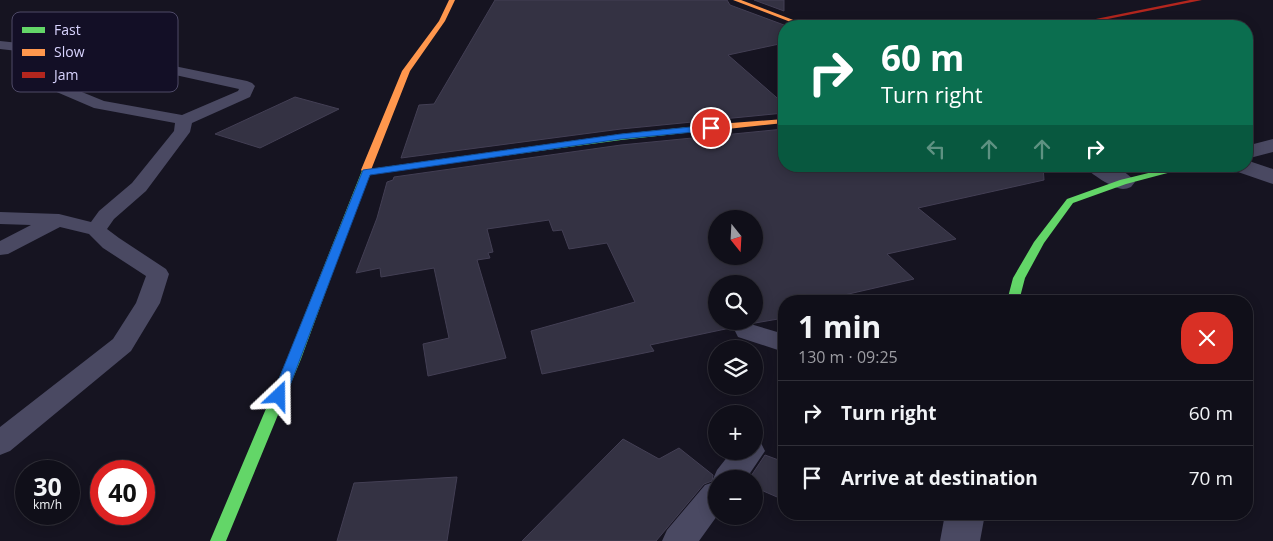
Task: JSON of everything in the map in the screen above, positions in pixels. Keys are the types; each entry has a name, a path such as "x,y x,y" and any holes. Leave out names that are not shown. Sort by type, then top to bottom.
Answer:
{"street":[{"path":"218,541 294,359 389,109 406,71 442,21 452,0"},
{"path":"736,0 790,20"},
{"path":"1095,20 1199,0"},
{"path":"366,172 621,137 778,122"},
{"path":"1253,150 1273,145"},
{"path":"1253,170 1273,177"},
{"path":"1106,172 1124,182"},
{"path":"1015,295 1019,278 1039,242 1070,201 1124,182 1165,172"},
{"path":"960,541 964,520"}],"lane":[{"path":"68,92 100,106 184,120 245,94 247,86 178,71"},
{"path":"96,230 106,215 139,187 182,132 184,120"},
{"path":"0,218 59,220 96,230 158,274 148,302 122,345 0,443"},
{"path":"0,249 59,220"},
{"path":"746,331 778,341"},
{"path":"735,470 743,460"},
{"path":"679,541 708,504"}],"building":[{"path":"495,0 727,0 730,5 778,23 778,44 728,55 778,99 778,114 621,129 401,158 419,105 434,104"},
{"path":"754,0 784,0 784,11"},
{"path":"295,97 339,109 260,148 215,134"},
{"path":"778,130 778,172 1043,172 1044,180 918,208 956,239 887,254 914,279 844,295 778,295 778,319 763,322 763,275 708,275 708,330 721,330 650,345 654,351 542,374 531,331 635,302 607,243 569,249 562,230 553,231 549,220 487,229 493,252 488,253 490,258 477,260 506,358 428,376 423,344 449,338 434,268 381,277 380,268 356,273 377,218 387,182 393,180 394,177 621,145"},
{"path":"623,439 659,459 679,448 708,471 708,482 704,484 656,541 522,541"},
{"path":"765,455 778,460 778,497 763,491 763,470 755,470"},
{"path":"457,477 447,541 337,541 354,483"}],"traffic: fast":[{"path":"366,172 621,137 718,127"},
{"path":"218,541 294,359 366,170"},
{"path":"1015,295 1019,278 1039,242 1070,201 1123,182 1165,172"}],"traffic: slow":[{"path":"366,170 406,71 442,21 452,0"},
{"path":"736,0 790,20"},
{"path":"718,127 778,122"}],"traffic: jam":[{"path":"1095,20 1199,0"}],"route":[{"path":"279,396 366,172 621,137 711,128"}]}
